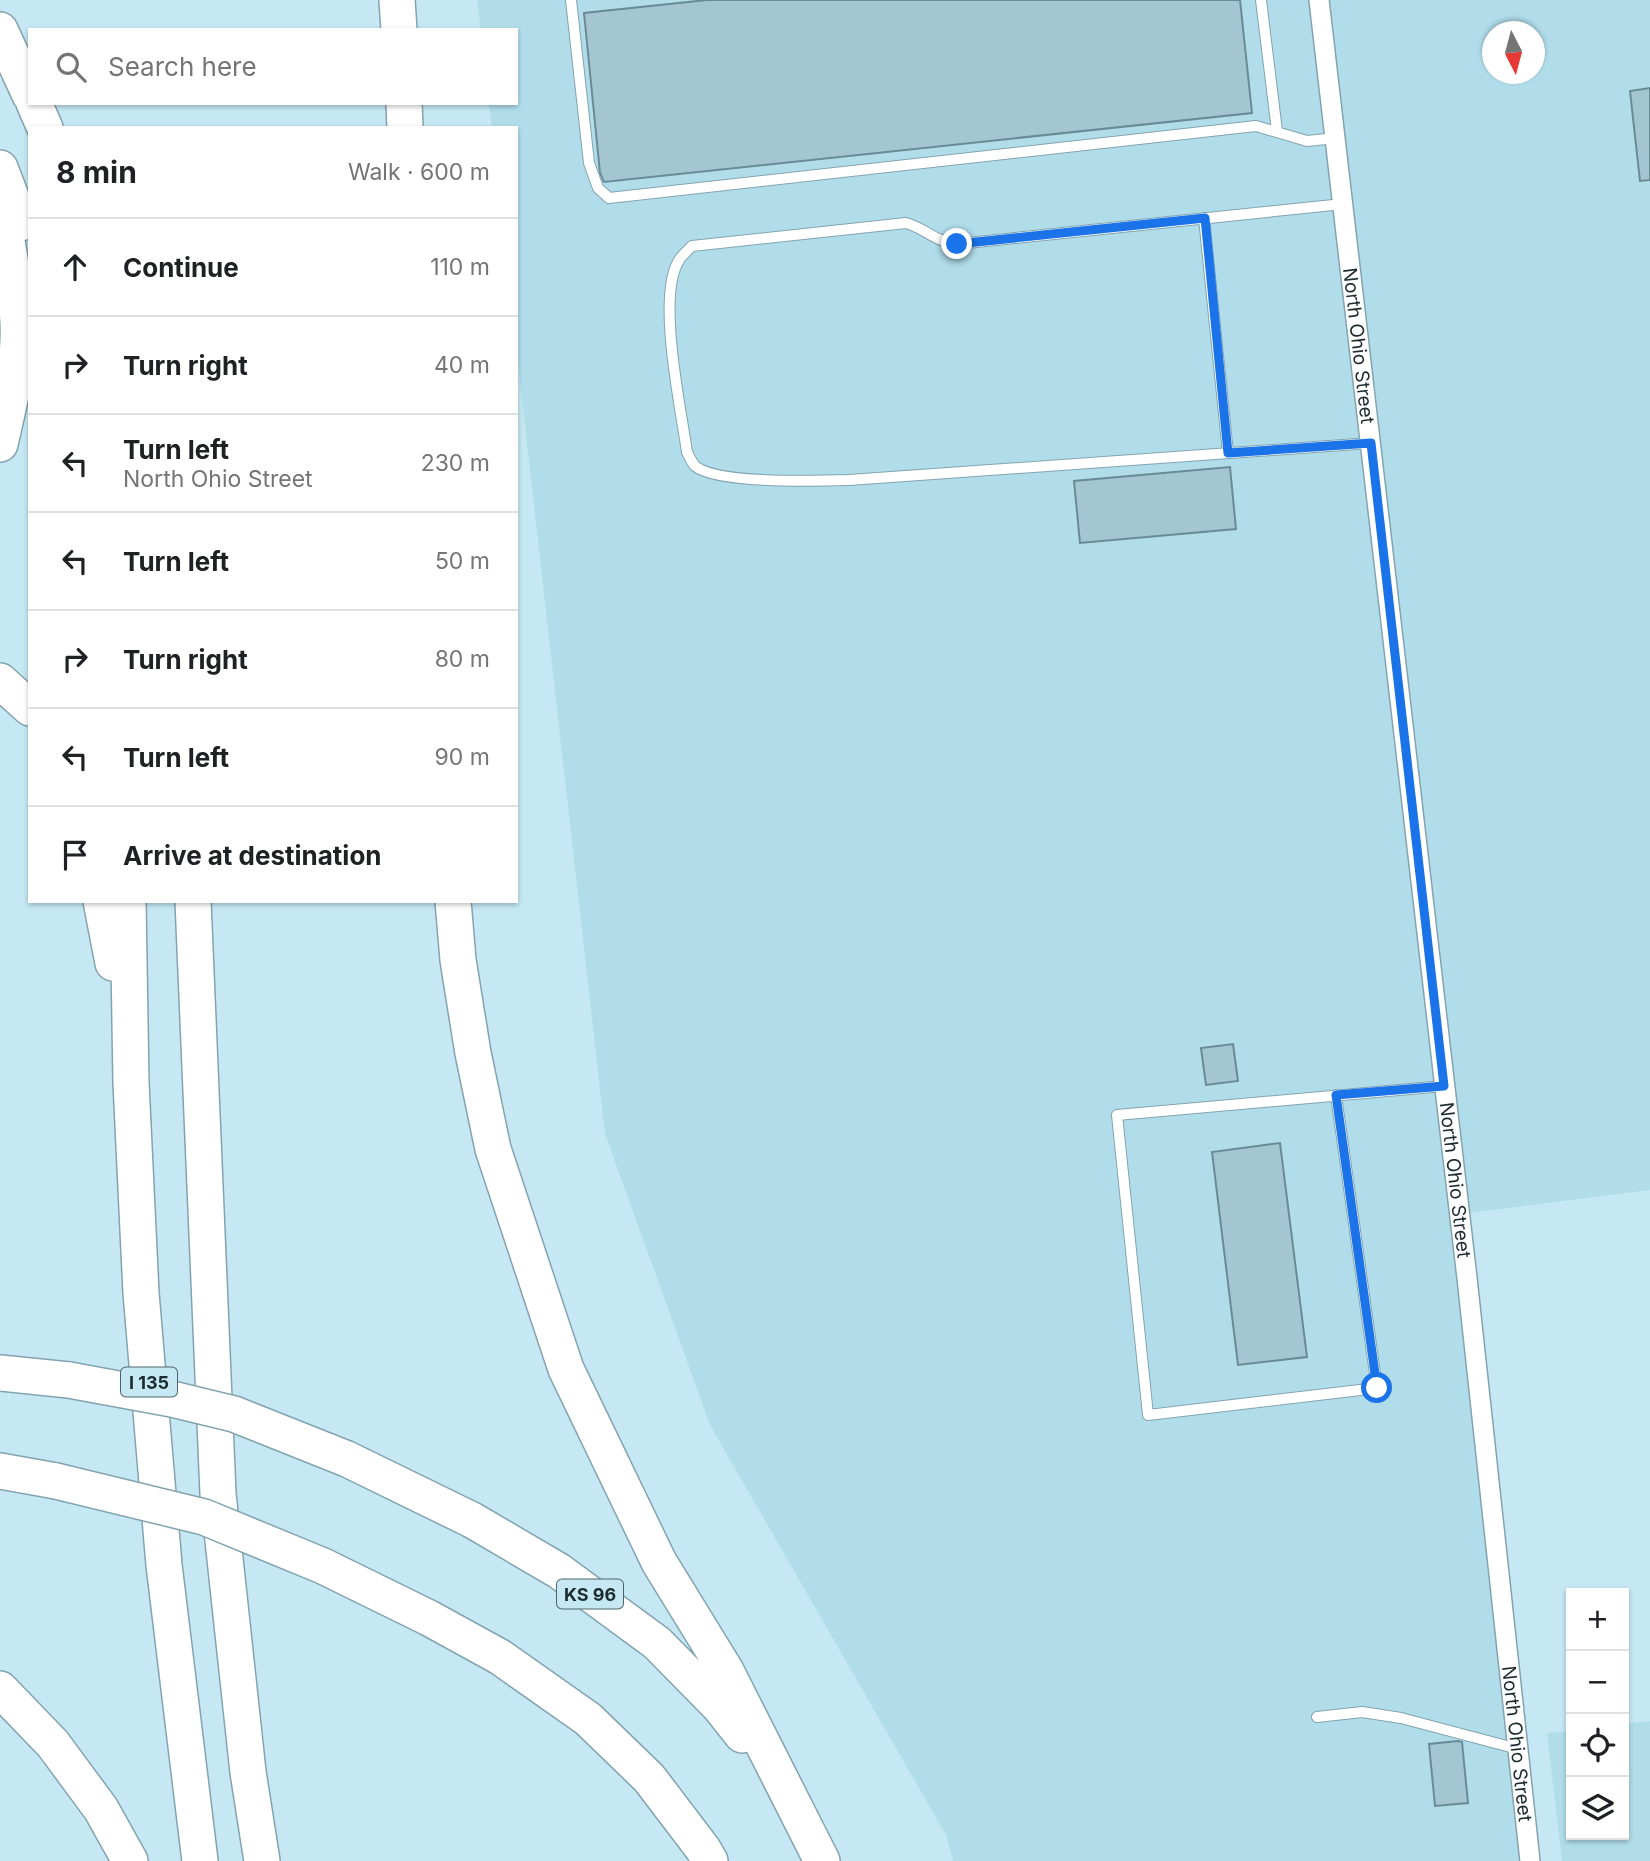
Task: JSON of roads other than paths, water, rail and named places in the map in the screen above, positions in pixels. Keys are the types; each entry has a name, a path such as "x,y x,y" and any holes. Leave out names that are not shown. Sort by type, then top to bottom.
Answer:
{"highway":[{"path":"397,0 399,28"},
{"path":"0,30 28,91"},
{"path":"35,105 44,126"},
{"path":"404,105 405,126"},
{"path":"0,168 28,242"},
{"path":"0,202 18,323 14,385 0,444"},
{"path":"0,681 28,706"},
{"path":"101,903 111,944 131,1083"},
{"name":"I 135","path":"128,903 131,1083 141,1293 164,1566 200,1861"},
{"path":"193,903 218,1493 248,1772 262,1861"},
{"path":"453,903 457,960 473,1053 494,1149 566,1369 659,1562 726,1671 785,1791"},
{"name":"KS 96","path":"0,1373 69,1380 172,1399 234,1414 347,1459 472,1520 559,1571 657,1643 719,1706 785,1791 822,1861"},
{"path":"0,1471 56,1481 204,1517 324,1566 429,1618 500,1657 588,1719 649,1778 710,1861"},
{"path":"231,1623 284,1861"},
{"path":"0,1689 53,1744 101,1809 130,1861"}],"street":[{"name":"North Ohio Street","path":"1319,0 1467,1278 1530,1861"}],"lane":[{"path":"571,0 589,163 597,188 610,198 1256,126 1307,141 1336,138"},
{"path":"1261,0 1277,131"},
{"path":"1344,204 957,244 941,242 917,226 906,223 692,246 677,263 669,319 687,452 695,466 717,476 808,481 849,480 1371,443"},
{"path":"1205,218 1228,453"},
{"path":"1336,1095 1377,1388 1148,1415 1116,1115 1336,1095 1444,1086"},
{"path":"1317,1717 1362,1712 1401,1718 1518,1749"}]}
